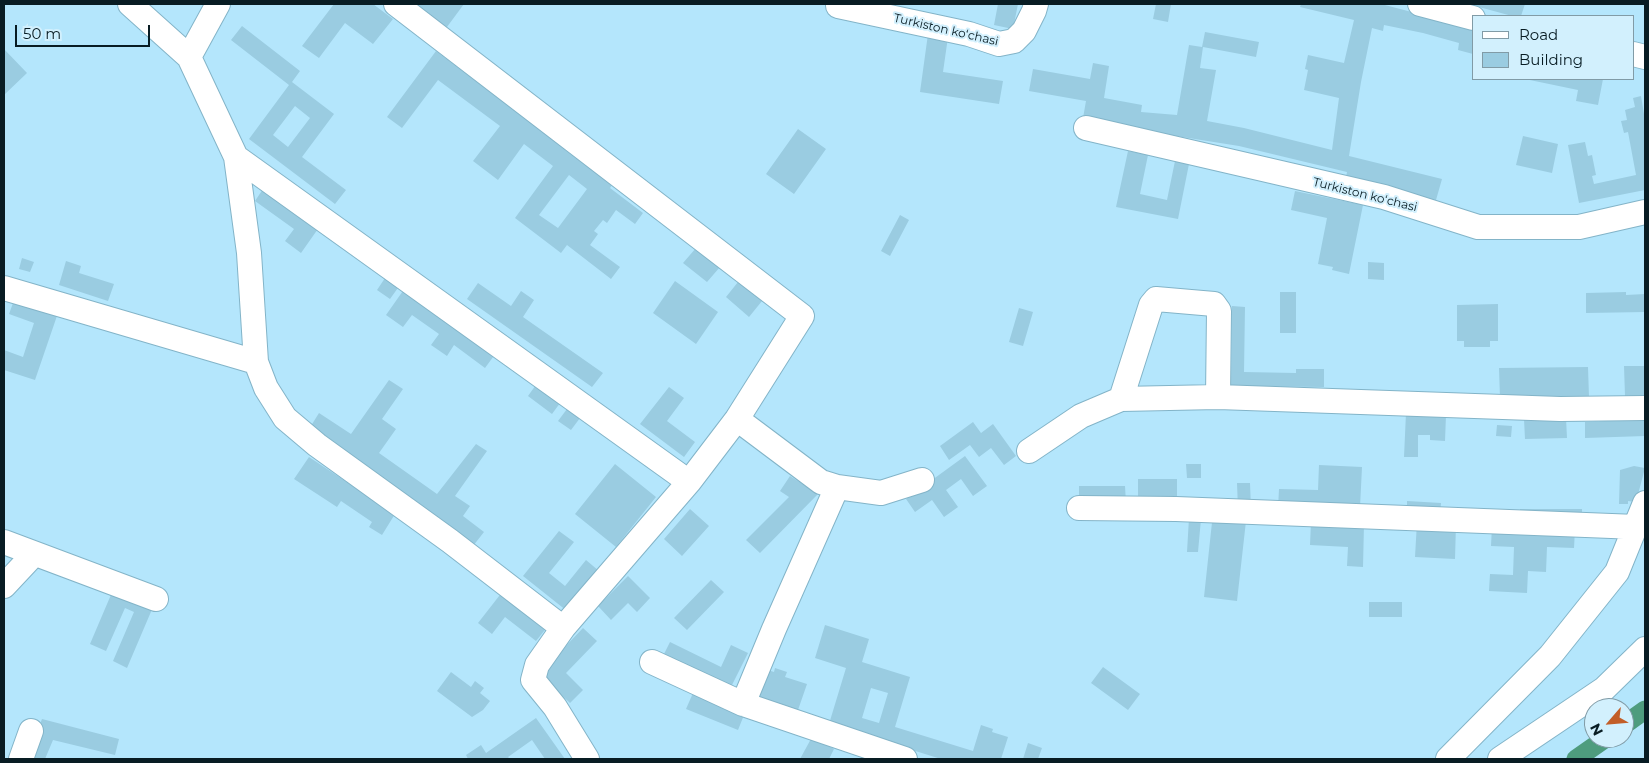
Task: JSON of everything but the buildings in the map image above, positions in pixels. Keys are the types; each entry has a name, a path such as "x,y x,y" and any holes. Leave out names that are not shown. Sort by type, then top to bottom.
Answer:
{"street":[{"path":"130,4 189,57 236,157 249,253 256,362 266,388 285,418 317,445 450,541 564,628"},
{"path":"189,57 218,4"},
{"path":"396,4 802,316 737,419 689,482 564,628 537,666 533,680 555,707 587,759"},
{"name":"Turkiston koʻchasi","path":"835,4 969,34 999,44 1014,41 1024,31 1036,4"},
{"path":"1420,4 1472,18"},
{"name":"Turkiston koʻchasi","path":"1086,128 1384,197 1478,227 1578,226 1645,212"},
{"path":"236,157 689,482"},
{"path":"4,288 256,362"},
{"path":"1121,399 1151,305 1156,299 1214,304 1219,311 1218,397"},
{"path":"1029,451 1081,416 1121,399 1218,397 1560,409 1645,408"},
{"path":"737,419 821,482 837,487 880,493 922,480"},
{"path":"743,704 774,628 837,487"},
{"path":"1448,759 1550,656 1617,572 1637,527 1645,503"},
{"path":"1079,508 1176,508 1637,527"},
{"path":"4,542 156,599"},
{"path":"4,586 34,554"},
{"path":"1500,759 1604,689 1645,649"},
{"path":"652,662 743,704 905,759"},
{"path":"21,759 31,731"}],"waterway":[{"path":"1634,718 1645,710"},
{"path":"1576,759 1592,748"}]}
